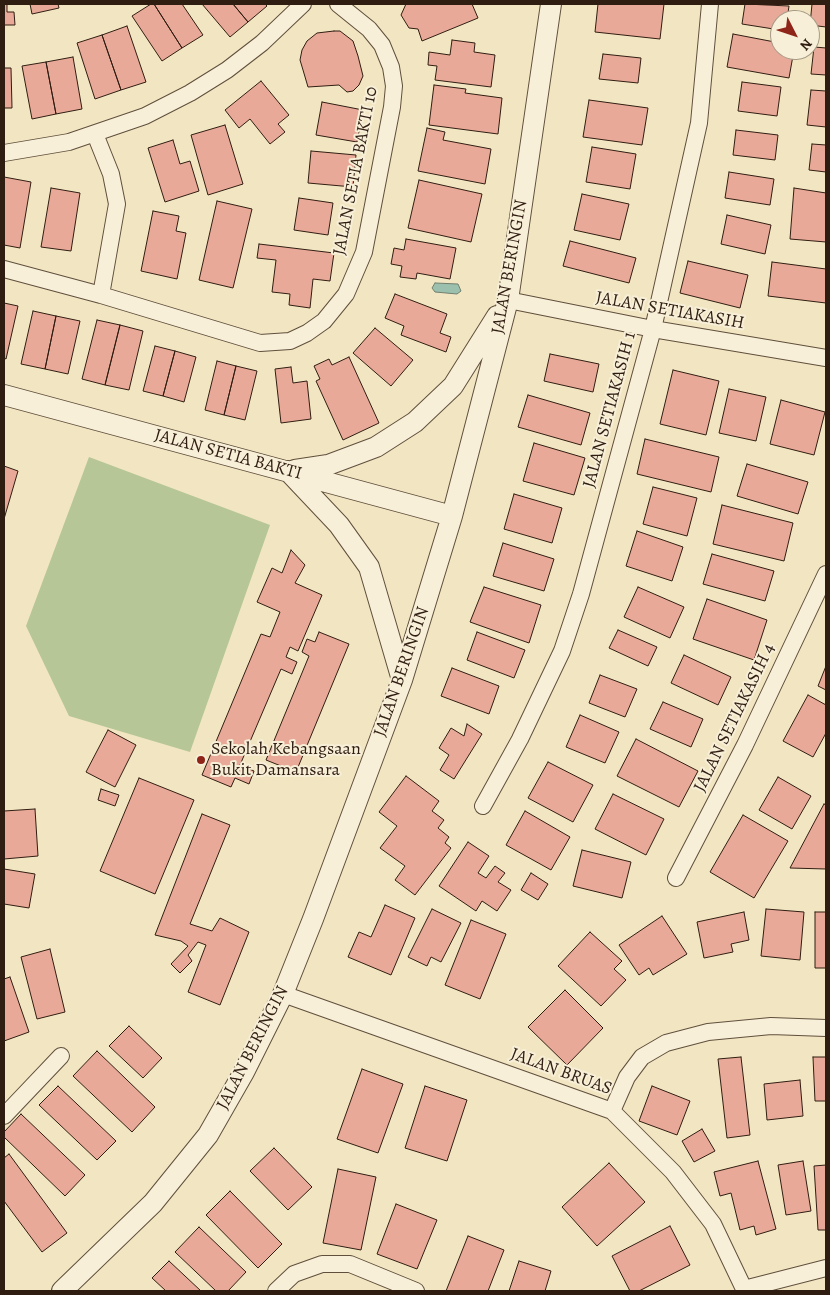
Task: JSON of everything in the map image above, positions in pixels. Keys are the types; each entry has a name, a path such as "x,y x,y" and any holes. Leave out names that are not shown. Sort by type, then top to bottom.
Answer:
{"street":[{"path":"4,153 42,148 95,134 145,116 197,89 262,43 303,4"},
{"name":"JALAN SETIA BAKTI 10","path":"4,270 101,295 260,343 277,343 307,333 324,322 339,304 352,282 364,252 392,107 394,86 391,67 382,45 369,29 338,4"},
{"name":"JALAN BERINGIN","path":"62,1291 153,1203 208,1135 244,1072 283,994 402,680 452,516 508,300 552,4"},
{"name":"JALAN SETIAKASIH 1","path":"483,806 520,739 562,651 581,594 653,329 699,123 710,4"},
{"path":"95,134 112,174 116,204 101,295"},
{"path":"288,471 328,465 376,447 415,422 453,386 508,300"},
{"name":"JALAN SETIAKASIH","path":"508,300 653,329 826,358"},
{"name":"JALAN SETIA BAKTI","path":"4,395 452,516"},
{"path":"288,471 339,525 369,567 402,680"},
{"name":"JALAN SETIAKASIH 4","path":"676,878 746,745 826,574"},
{"name":"JALAN BRUAS","path":"283,994 612,1110 673,1172 713,1224 745,1290"},
{"path":"612,1110 627,1077 642,1057 666,1042 708,1032 753,1028 826,1028"},
{"path":"4,1116 61,1056"},
{"path":"276,1291 294,1274 322,1264 350,1264 416,1291"},
{"path":"745,1290 826,1268"}],"shaded area":[{"path":"435,283 458,284 461,291 457,294 435,292 432,288"},
{"path":"89,457 270,525 190,752 69,716 26,626"}],"building":[{"path":"4,4 7,4 7,12 14,12 15,25 4,25"},
{"path":"30,4 58,4 59,8 32,14"},
{"path":"154,4 182,48 162,61 132,16"},
{"path":"154,4 182,4 203,35 182,48"},
{"path":"202,4 233,4 248,22 230,37"},
{"path":"233,4 265,4 267,6 248,22"},
{"path":"406,4 472,4 478,18 422,41 418,29 409,28 401,15"},
{"path":"598,4 664,4 660,39 595,32"},
{"path":"745,4 789,6 788,10 770,10 770,28 742,24"},
{"path":"812,4 826,4 826,27 820,26 820,10 811,10"},
{"path":"127,26 146,82 121,90 102,35"},
{"path":"340,31 353,41 358,56 363,76 359,85 353,91 347,92 339,85 308,87 300,60 302,50 307,41 317,33"},
{"path":"733,34 770,41 770,60 792,60 789,78 727,67"},
{"path":"102,35 121,90 95,99 77,43"},
{"path":"452,40 475,43 474,52 495,55 491,87 435,80 437,66 428,65 429,52 450,55"},
{"path":"820,48 826,48 826,75 811,74 813,60 820,60"},
{"path":"603,54 641,58 638,83 599,79"},
{"path":"73,57 82,109 56,114 46,62"},
{"path":"46,62 56,114 32,119 22,66"},
{"path":"4,68 11,68 12,108 4,108"},
{"path":"261,81 289,115 278,124 285,132 270,144 250,119 239,128 225,110"},
{"path":"742,82 781,87 777,116 738,111"},
{"path":"434,85 466,89 465,93 502,98 498,134 429,125"},
{"path":"811,90 826,91 826,127 807,125"},
{"path":"589,100 648,108 642,145 583,137"},
{"path":"322,102 363,110 357,142 316,135"},
{"path":"225,125 243,184 208,195 191,135"},
{"path":"427,128 445,132 443,140 491,149 485,184 418,171"},
{"path":"736,130 778,135 775,160 733,155"},
{"path":"173,140 180,164 190,161 199,191 165,202 148,148"},
{"path":"812,144 826,145 826,172 809,170"},
{"path":"592,147 636,154 630,189 586,182"},
{"path":"311,151 356,155 353,187 308,183"},
{"path":"729,172 774,179 770,205 725,198"},
{"path":"4,177 31,182 20,248 4,245"},
{"path":"419,180 482,194 471,242 408,228"},
{"path":"51,188 80,193 71,251 41,247"},
{"path":"794,188 826,193 826,242 790,239"},
{"path":"582,194 629,204 620,240 574,230"},
{"path":"299,198 333,203 328,235 294,230"},
{"path":"217,201 252,209 233,288 199,280"},
{"path":"153,211 179,216 176,231 186,233 177,279 141,271"},
{"path":"727,215 771,225 765,254 721,244"},
{"path":"406,239 456,248 450,279 417,273 416,279 400,277 402,266 391,264 394,248 404,250"},
{"path":"570,241 636,258 629,283 563,266"},
{"path":"259,244 334,253 330,281 313,279 310,308 289,305 290,294 272,292 276,260 257,258"},
{"path":"688,261 748,275 740,308 680,293"},
{"path":"772,262 826,269 826,303 768,296"},
{"path":"395,294 447,314 440,333 451,337 446,352 401,335 404,326 385,318"},
{"path":"4,303 18,306 6,359 4,358"},
{"path":"33,311 56,316 45,369 21,364"},
{"path":"56,316 80,321 68,374 45,369"},
{"path":"97,320 120,325 105,385 82,379"},
{"path":"120,325 143,331 129,390 105,385"},
{"path":"375,328 413,360 391,386 353,353"},
{"path":"155,346 175,351 163,396 143,391"},
{"path":"175,351 196,357 184,402 163,396"},
{"path":"550,354 599,364 593,392 544,381"},
{"path":"349,357 379,423 343,440 316,381 320,379 314,366 329,359 332,365"},
{"path":"217,361 236,366 224,415 205,410"},
{"path":"236,366 257,371 245,420 224,415"},
{"path":"291,367 293,383 307,381 311,419 281,423 275,369"},
{"path":"673,370 719,381 706,435 660,424"},
{"path":"729,389 766,397 756,441 719,433"},
{"path":"528,395 590,413 581,445 518,427"},
{"path":"781,400 825,412 814,455 770,444"},
{"path":"645,439 719,457 711,492 637,474"},
{"path":"534,443 585,458 574,495 523,481"},
{"path":"747,464 808,482 798,514 737,496"},
{"path":"4,466 18,471 4,519"},
{"path":"653,487 697,498 687,536 643,524"},
{"path":"514,494 562,508 552,543 504,529"},
{"path":"722,505 793,523 784,561 713,544"},
{"path":"637,531 683,547 672,581 626,566"},
{"path":"503,543 554,559 544,591 493,576"},
{"path":"291,550 305,565 295,583 322,595 298,651 290,647 286,657 297,662 292,674 281,669 240,765 254,771 249,784 235,778 231,787 202,775 261,634 270,637 280,612 257,602 272,568 282,573"},
{"path":"712,554 774,571 765,601 703,584"},
{"path":"484,587 541,605 529,643 470,622"},
{"path":"638,587 684,607 670,638 624,617"},
{"path":"707,599 767,620 754,660 693,639"},
{"path":"618,630 657,647 648,666 609,648"},
{"path":"319,632 349,644 296,772 266,760 309,656 302,652 307,639 315,642"},
{"path":"477,632 525,650 514,678 467,660"},
{"path":"684,655 731,677 718,705 671,683"},
{"path":"826,666 826,690 818,686"},
{"path":"452,668 499,686 489,714 441,696"},
{"path":"600,675 637,689 625,717 589,703"},
{"path":"808,695 826,705 826,733 813,757 783,741"},
{"path":"663,702 703,719 691,747 650,729"},
{"path":"580,715 619,732 605,763 566,747"},
{"path":"467,724 482,734 454,779 440,770 449,755 439,748 451,728 464,736"},
{"path":"108,730 136,745 115,787 86,772"},
{"path":"636,739 698,771 679,807 617,776"},
{"path":"548,762 593,785 573,822 528,798"},
{"path":"406,776 439,801 432,811 444,820 438,828 449,837 445,843 451,848 415,895 395,880 405,866 380,848 397,826 379,812"},
{"path":"778,777 811,796 792,829 759,810"},
{"path":"139,778 194,800 155,894 100,871"},
{"path":"101,789 119,795 115,806 98,800"},
{"path":"613,794 664,819 646,855 595,829"},
{"path":"824,804 826,805 826,869 790,868"},
{"path":"35,809 38,856 4,859 4,811"},
{"path":"525,811 570,837 551,870 506,845"},
{"path":"202,814 230,825 190,924 212,931 220,918 249,932 220,1005 188,992 206,945 198,942 188,955 192,961 180,973 171,964 188,946 181,941 155,935"},
{"path":"743,815 788,841 754,898 710,872"},
{"path":"468,842 489,856 478,873 486,878 495,866 505,873 498,882 511,890 497,911 482,901 476,911 439,886"},
{"path":"582,850 631,862 622,898 573,886"},
{"path":"4,869 35,874 29,908 4,904"},
{"path":"531,873 548,884 538,900 521,890"},
{"path":"385,905 415,918 391,975 348,957 359,932 371,937"},
{"path":"432,909 461,923 441,962 431,957 427,966 408,957"},
{"path":"766,909 804,912 800,960 761,956"},
{"path":"744,912 749,940 731,944 733,952 704,958 697,922"},
{"path":"815,912 826,912 826,968 815,968"},
{"path":"662,916 687,954 653,975 649,968 639,975 619,945"},
{"path":"471,920 506,934 480,999 445,985"},
{"path":"590,932 622,961 614,969 626,980 601,1006 558,966"},
{"path":"50,949 65,1012 37,1019 21,957"},
{"path":"10,977 29,1032 4,1041 4,979"},
{"path":"565,990 603,1028 567,1065 528,1027"},
{"path":"129,1026 162,1058 143,1078 109,1046"},
{"path":"97,1051 155,1107 132,1132 73,1076"},
{"path":"741,1057 750,1135 727,1138 718,1059"},
{"path":"813,1057 826,1057 826,1101 815,1101"},
{"path":"362,1069 403,1084 378,1153 337,1139"},
{"path":"800,1080 803,1116 767,1120 764,1084"},
{"path":"58,1086 116,1141 97,1160 39,1105"},
{"path":"425,1086 467,1100 447,1161 405,1148"},
{"path":"652,1086 690,1101 677,1135 639,1121"},
{"path":"21,1114 85,1175 65,1196 4,1137 4,1132"},
{"path":"702,1129 715,1151 694,1162 682,1141"},
{"path":"274,1148 312,1187 288,1210 250,1171"},
{"path":"9,1154 67,1233 42,1252 4,1201 4,1158"},
{"path":"758,1161 776,1229 756,1235 754,1226 740,1230 731,1193 720,1196 714,1172"},
{"path":"803,1161 811,1211 786,1215 778,1165"},
{"path":"609,1163 645,1202 597,1246 562,1207"},
{"path":"826,1165 826,1230 818,1230 814,1166"},
{"path":"338,1169 376,1177 361,1250 323,1243"},
{"path":"230,1191 282,1244 258,1268 206,1215"},
{"path":"396,1204 437,1220 417,1269 377,1254"},
{"path":"670,1226 690,1265 639,1291 630,1291 612,1256"},
{"path":"199,1227 246,1272 228,1291 216,1291 175,1252"},
{"path":"468,1236 504,1250 488,1291 446,1291"},
{"path":"169,1261 201,1291 166,1291 152,1278"},
{"path":"519,1261 551,1271 545,1291 509,1291"}],"place":[{"name":"Sekolah Kebangsaan Bukit Damansara","path":"201,760"}]}
